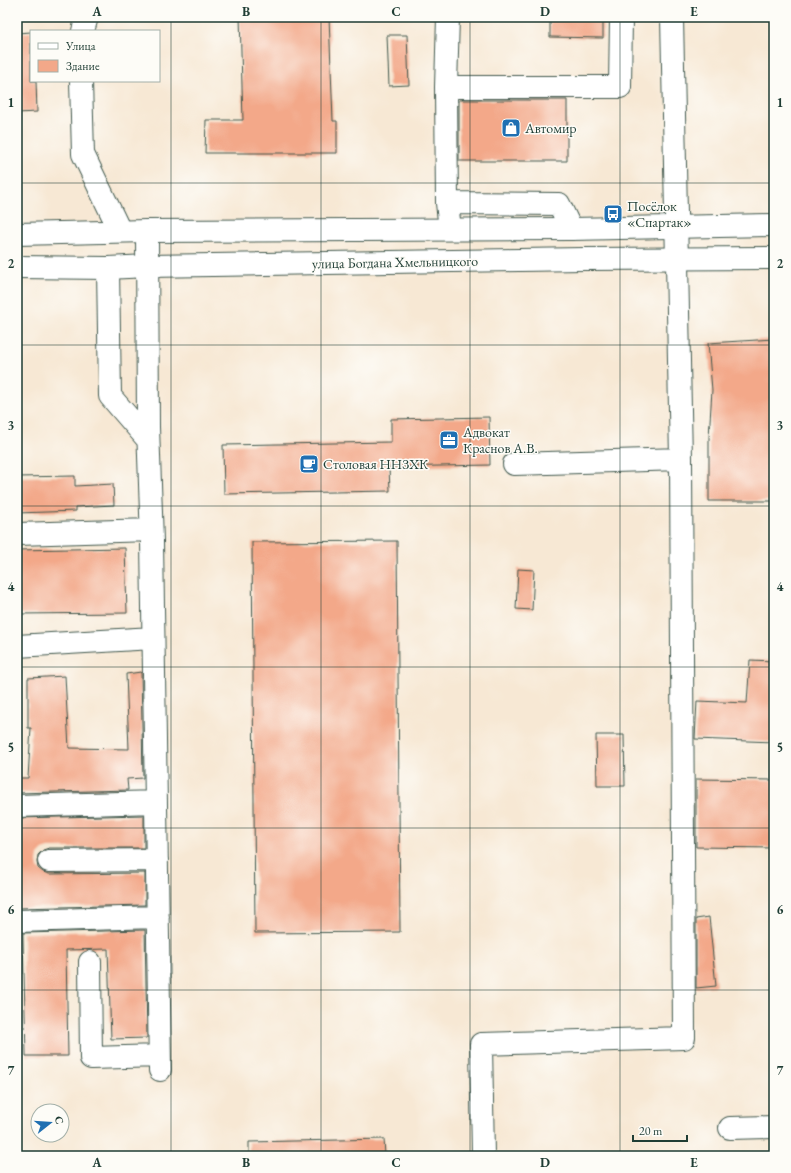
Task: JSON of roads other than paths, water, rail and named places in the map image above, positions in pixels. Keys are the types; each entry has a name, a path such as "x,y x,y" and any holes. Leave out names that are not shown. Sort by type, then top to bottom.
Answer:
{"main road":[{"path":"83,30 87,17"},
{"path":"448,17 446,87 447,203 450,229"},
{"path":"446,87 620,87 620,17"},
{"path":"482,1156 481,1044 684,1038 681,459 672,17"},
{"path":"81,82 83,154 120,231"},
{"path":"447,203 559,204 571,229"},
{"path":"17,234 120,231 571,229 774,225"},
{"path":"90,962 91,1058 160,1063 151,530 148,440 147,231"},
{"name":"улица Богдана Хмельницкого","path":"17,267 108,268 148,266 584,259 774,258"},
{"path":"108,268 110,396 148,440"},
{"path":"514,464 681,459"},
{"path":"17,534 151,530"},
{"path":"17,646 153,638"},
{"path":"17,806 156,802"},
{"path":"49,861 157,860"},
{"path":"17,921 158,917"},
{"path":"730,1128 774,1127"}],"place":[{"name":"Автомир","path":"511,128"},
{"name":"Посёлок «Спартак»","path":"613,214"},
{"name":"Адвокат Краснов А.В.","path":"449,440"},
{"name":"Столовая ННЗХК","path":"309,464"}]}
